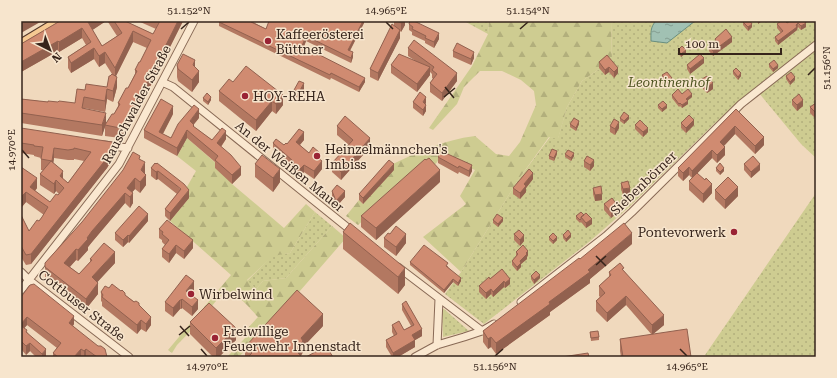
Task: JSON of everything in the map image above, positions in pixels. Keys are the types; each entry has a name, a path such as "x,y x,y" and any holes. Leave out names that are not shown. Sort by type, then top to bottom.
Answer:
{"main road":[{"path":"21,44 59,21"}],"street":[{"name":"Rauschwalder Straße","path":"21,290 119,164 194,21"},
{"name":"Siebenbörner","path":"518,305 606,236 741,104 816,45"},
{"name":"An der Weißen Mauer","path":"162,82 173,87 358,236"},
{"path":"100,144 128,148"},
{"path":"392,262 482,331"},
{"name":"Cottbuser Straße","path":"21,272 29,280 129,357"},
{"path":"437,345 439,299"},
{"path":"415,357 437,345 482,331 500,319"}],"green space":[{"path":"464,21 489,21 488,34"},
{"path":"489,21 611,21 612,60 582,81 567,107 558,139 549,137 518,180 461,272 423,237 466,204 460,196 475,170 442,156 433,167 424,167 358,225 346,216 359,200 363,204 393,170 389,166 421,151 452,140 475,136 496,154 509,156 520,142 536,105 534,91 521,80 502,71 480,71 464,87 457,104 433,130 429,128 472,66 488,34"},
{"name":"Leontinenhof","path":"611,21 816,21 816,41 745,96 714,124 628,208 589,242 484,324 445,294 461,272 518,180 550,137 558,138 567,107 582,81 612,60"},
{"path":"816,49 816,158 801,144 759,93"},
{"path":"187,138 218,165 232,184 284,228 306,204 315,212 290,253 273,256 247,280 256,289 263,281 286,278 332,226 346,238 293,299 239,357 227,357 246,337 246,330 258,317 242,300 232,294 227,293 218,298 207,312 208,313 177,345 172,353 168,350 231,275 170,221 189,198 184,192 196,171 177,156"},
{"path":"816,193 816,357 708,357 705,355"},
{"path":"315,212 332,226 286,278 263,281 256,289 247,281 273,255 290,253"},
{"path":"442,309 444,309 469,331 443,337"}],"water":[{"path":"656,21 695,21 667,43 651,41 652,28"}],"building":[{"path":"60,21 89,21 88,22 102,46 122,33 114,21 125,21 153,34 160,21 178,21 124,127 120,128 105,125 120,104 118,103 137,71 135,70 151,40 133,31 115,68 105,52 99,56 94,48 71,63 68,57 91,42 82,28 21,62 21,44"},
{"path":"252,21 251,22 266,29 269,21 363,21 348,50 353,52 351,58 306,36 302,46 365,78 359,87 331,73 330,75 219,22"},
{"path":"410,21 414,21 439,33 434,42 412,29 413,27 409,24"},
{"path":"750,21 752,24 748,27 743,22"},
{"path":"781,21 785,21 787,23 790,21 804,21 806,23 801,26 798,23 796,25 797,27 778,41 775,37 783,31 777,24"},
{"path":"392,24 400,30 378,73 370,69"},
{"path":"726,29 732,37 713,51 709,46 716,41 715,39"},
{"path":"414,40 457,73 442,93 430,83 437,74 432,70 434,67 408,48"},
{"path":"457,43 474,52 471,59 453,51"},
{"path":"682,46 686,50 681,54 678,50"},
{"path":"183,54 195,60 193,65 199,71 192,80 178,69 177,65"},
{"path":"399,54 430,67 417,84 391,65"},
{"path":"700,54 704,58 690,69 687,65"},
{"path":"607,55 618,68 614,72 609,67 605,70 599,62"},
{"path":"774,60 778,65 773,69 769,64"},
{"path":"246,66 283,95 276,104 272,101 256,120 219,91 229,79 233,82"},
{"path":"736,68 741,73 738,77 733,71"},
{"path":"667,72 672,78 667,81 662,75"},
{"path":"791,72 795,77 790,82 786,76"},
{"path":"112,74 117,77 113,91 107,89 105,101 84,97 82,108 106,113 102,125 21,113 21,99 75,103 77,89 85,90 86,84 107,87 109,76"},
{"path":"707,76 713,83 707,87 703,83 704,82 702,79"},
{"path":"299,81 304,83 299,92 294,90"},
{"path":"678,89 682,94 688,89 692,94 686,99 688,101 682,105 680,103 679,104 672,95"},
{"path":"420,92 426,97 423,102 426,105 423,110 413,102"},
{"path":"207,93 211,97 208,102 203,98"},
{"path":"799,94 803,100 797,105 792,100"},
{"path":"161,99 173,106 159,132 171,138 178,124 194,105 199,109 190,121 194,125 193,126 212,140 222,128 226,131 217,143 231,155 241,167 232,175 215,160 218,156 187,130 177,148 144,130"},
{"path":"663,101 667,105 662,109 658,105"},
{"path":"816,103 816,111 815,112 810,107"},
{"path":"736,109 764,137 755,146 735,126 720,142 725,147 717,155 712,150 692,171 689,167 683,173 678,168"},
{"path":"624,112 629,116 624,121 620,118"},
{"path":"689,115 694,120 686,128 681,123"},
{"path":"345,116 370,138 341,172 332,163 353,140 337,126"},
{"path":"574,118 579,121 576,128 570,124"},
{"path":"614,119 619,122 615,129 610,126"},
{"path":"640,120 648,128 643,132 635,125"},
{"path":"21,128 112,142 114,145 107,158 31,254 26,255 21,246 21,215 29,231 37,220 39,221 48,207 26,192 21,197 21,167 37,178 30,187 50,202 56,194 58,195 64,188 56,180 54,184 40,174 51,161 63,171 60,176 68,183 91,152 74,148 68,150 54,148 52,161 41,159 43,147 21,143"},
{"path":"299,129 304,132 296,142 309,153 313,147 320,153 317,157 322,161 314,171 304,165 300,169 273,143 276,139 284,145 286,143 287,144"},
{"path":"552,149 557,151 554,158 549,156"},
{"path":"568,150 574,153 571,158 565,154"},
{"path":"441,151 472,165 469,171 459,166 458,168 438,157"},
{"path":"133,152 140,156 139,159 145,162 141,170 146,175 140,182 135,178 127,188 133,193 130,197 125,193 92,231 87,238 88,239 78,250 76,249 64,263 79,274 92,260 90,259 104,243 115,252 92,277 98,283 86,299 45,267 45,263 82,222 123,170"},
{"path":"262,155 280,169 273,178 255,164"},
{"path":"587,156 594,160 590,165 584,161"},
{"path":"753,156 760,164 751,172 744,164"},
{"path":"429,158 440,170 376,228 361,216 425,159 426,160"},
{"path":"389,160 394,164 363,198 359,194"},
{"path":"155,163 184,184 189,190 170,213 165,209 181,189 158,171 156,172 151,168"},
{"path":"720,163 724,168 720,172 716,168"},
{"path":"529,169 533,173 524,184 526,186 520,193 513,188"},
{"path":"697,173 705,180 706,178 712,184 703,194 689,181"},
{"path":"728,177 738,187 725,200 715,190"},
{"path":"628,181 630,188 623,189 621,183"},
{"path":"337,185 345,191 336,201 332,191"},
{"path":"601,186 602,194 595,195 593,188"},
{"path":"612,198 618,206 611,212 604,204"},
{"path":"139,206 148,214 129,236 128,235 123,240 115,233"},
{"path":"581,212 584,215 580,220 576,216"},
{"path":"586,213 592,219 586,223 581,217"},
{"path":"497,214 503,218 498,224 493,220"},
{"path":"167,220 193,240 184,251 176,245 169,254 162,249 169,240 159,229"},
{"path":"350,223 405,268 398,277 343,232"},
{"path":"624,223 632,233 588,270 590,272 549,302 550,304 496,343 491,337 488,339 483,331 579,258 580,259"},
{"path":"396,226 406,234 396,247 384,238 388,233 390,234"},
{"path":"519,230 524,235 520,240 514,234"},
{"path":"568,230 571,234 566,239 563,235"},
{"path":"553,233 557,237 553,241 549,237"},
{"path":"424,245 448,263 446,266 461,278 458,283 453,279 444,290 410,262"},
{"path":"523,245 528,251 517,267 512,261 518,254 516,252"},
{"path":"620,263 624,268 622,269 664,315 652,325 626,296 607,313 596,301 605,293 599,286 611,275 609,272"},
{"path":"502,269 510,279 505,283 504,281 493,292 491,289 486,293 479,286 489,277 490,279"},
{"path":"536,271 540,275 534,280 531,276"},
{"path":"186,275 194,281 186,291 198,300 192,307 182,299 173,308 165,302"},
{"path":"34,284 74,316 69,323 98,346 105,349 107,357 97,357 86,349 84,351 81,349 74,357 58,357 53,353 61,343 27,317 21,324 21,297 30,285"},
{"path":"112,284 121,291 122,290 125,295 134,302 136,301 139,303 139,305 151,317 146,324 141,320 137,325 102,297 103,295 101,292 105,286 109,288"},
{"path":"297,290 323,314 301,338 303,341 296,351 302,357 248,357 252,353 245,347"},
{"path":"406,301 422,329 412,335 415,340 393,353 386,340 397,334 392,325 399,321 404,330 414,325 402,304"},
{"path":"209,303 236,328 216,348 190,322"},
{"path":"21,326 46,349 42,354 30,343 26,346 21,341"},
{"path":"687,329 691,357 623,357 620,339"},
{"path":"598,331 599,337 591,338 590,332"},
{"path":"326,346 333,357 306,357"},
{"path":"588,353 589,357 562,357"}],"place":[{"name":"Kaffeerösterei Büttner","path":"268,41"},
{"name":"HOY-REHA","path":"245,96"},
{"name":"Heinzelmännchen's Imbiss","path":"317,156"},
{"name":"Pontevorwerk","path":"734,232"},
{"name":"Wirbelwind","path":"191,294"},
{"name":"Freiwillige Feuerwehr Innenstadt","path":"215,338"}]}
